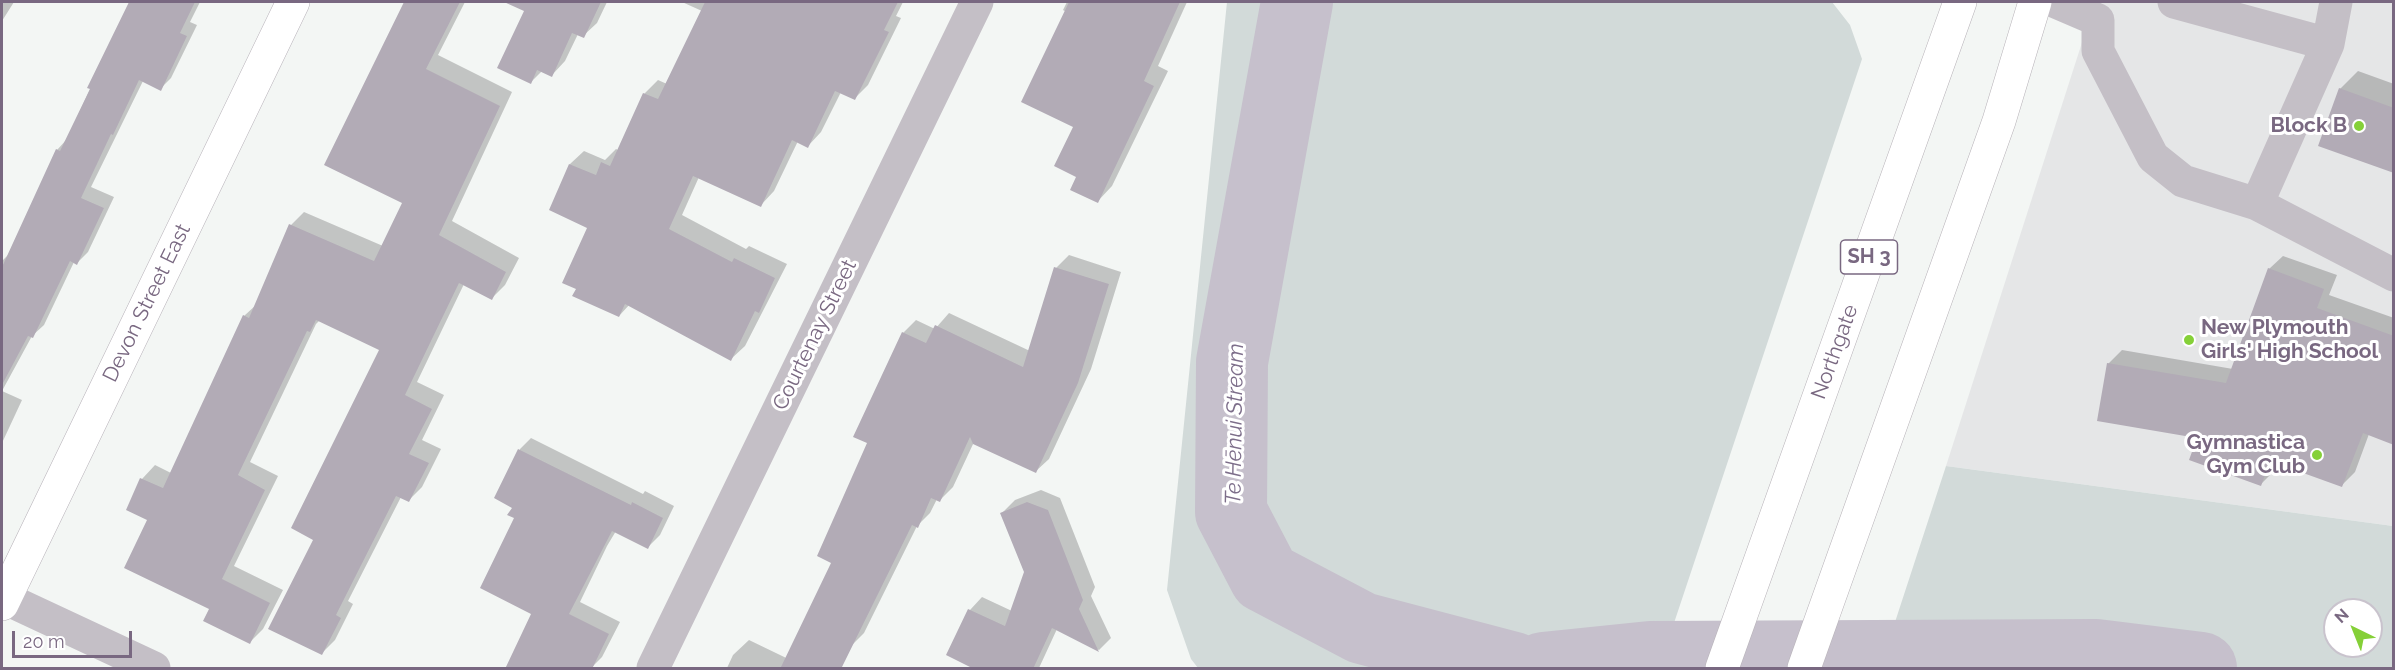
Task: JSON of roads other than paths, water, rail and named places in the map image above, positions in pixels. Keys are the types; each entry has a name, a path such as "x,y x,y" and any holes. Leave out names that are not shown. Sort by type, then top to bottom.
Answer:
{"main road":[{"name":"Devon Street East","path":"2,600 293,2"},
{"name":"Northgate","path":"1722,669 1960,2"},
{"path":"1804,669 1995,132 2035,2"}],"street":[{"name":"Courtenay Street","path":"653,669 977,2"},
{"path":"2056,2 2101,11 2098,51 2153,157 2183,181 2257,204 2394,275"},
{"path":"2174,2 2328,44"},
{"path":"2257,204 2328,44 2336,2"},
{"path":"2,600 154,669"}],"waterway":[{"name":"Te Hēnui Stream","path":"1297,2 1232,362 1231,512 1265,577 1362,628 1514,668"},
{"name":"Te Hēnui Stream","path":"1543,668 1650,657 2096,655 2201,668"}],"place":[{"name":"Block B","path":"2359,126"},
{"name":"New Plymouth Girls' High School","path":"2189,340"},
{"name":"Gymnastica Gym Club","path":"2317,455"}]}
